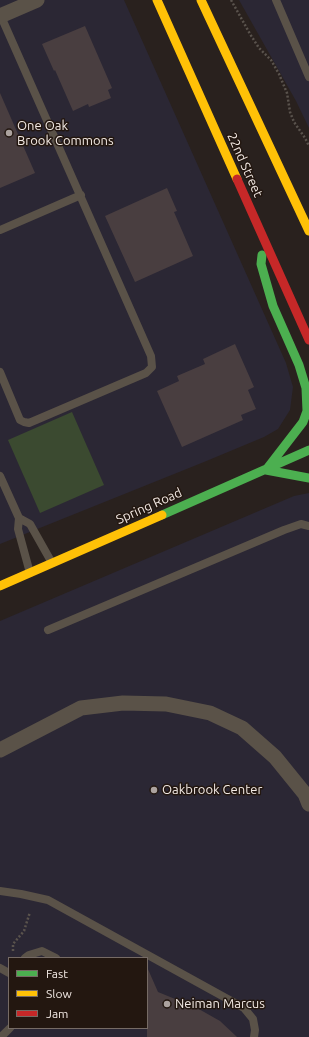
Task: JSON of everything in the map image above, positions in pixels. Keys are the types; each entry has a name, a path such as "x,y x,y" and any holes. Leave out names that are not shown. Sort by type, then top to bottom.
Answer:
{"main road":[{"name":"22nd Street","path":"157,0 309,340"},
{"path":"201,0 309,231"},
{"path":"263,237 261,264 273,306 299,364 306,388 307,411 303,422 266,470 309,478"},
{"name":"Spring Road","path":"0,586 309,450"}],"street":[{"path":"0,15 37,0"},
{"path":"0,750 81,708 123,703 166,704 210,713 242,728 275,757 305,794 309,804"}],"lane":[{"path":"276,0 309,77"},
{"path":"0,15 152,356 152,367 146,373 29,423 20,420 1,376"},
{"path":"0,230 80,195"},
{"path":"0,476 19,518 18,529 30,573"},
{"path":"19,518 30,524 52,563"},
{"path":"48,630 284,530 300,524 309,526"},
{"path":"0,891 48,900 244,1008 252,1019 255,1030 254,1037"},
{"path":"26,957 42,951 54,957"},
{"path":"1,1037 9,1029"}],"path":[{"path":"231,0 253,39 259,48 271,60 279,74 287,93 290,112 294,122 309,146"},
{"path":"13,951 13,944 24,931 30,912"}],"shaded area":[{"path":"0,0 124,0 286,363 293,387 290,410 278,429 264,437 0,544"},
{"path":"239,0 309,0 309,128 296,101"},
{"name":"Oakbrook Center","path":"309,493 309,1037 0,1037 0,621 294,496"}],"green space":[{"path":"72,412 104,485 40,513 8,440"}],"building":[{"path":"85,26 112,88 108,90 111,98 89,107 88,104 73,111 42,44"},
{"name":"One Oak Brook Commons","path":"0,93 35,173 0,188"},
{"path":"167,188 177,211 174,212 193,256 135,282 105,216"},
{"path":"235,344 254,387 248,390 256,409 241,415 243,420 182,447 157,391 179,381 177,376 205,364 203,359"},
{"name":"Neiman Marcus","path":"148,969 158,992 197,1008 220,1021 237,1037 147,1037"}],"traffic: fast":[{"path":"262,255 261,264 273,306 299,365 306,388 307,411 303,422 266,470 309,478"},
{"path":"162,515 309,450"}],"traffic: slow":[{"path":"157,0 237,179"},
{"path":"201,0 309,231"},
{"path":"0,586 162,515"}],"traffic: jam":[{"path":"237,179 309,340"}],"place":[{"name":"One Oak Brook Commons","path":"9,133"},
{"name":"Oakbrook Center","path":"154,790"},
{"name":"Neiman Marcus","path":"167,1004"}]}
